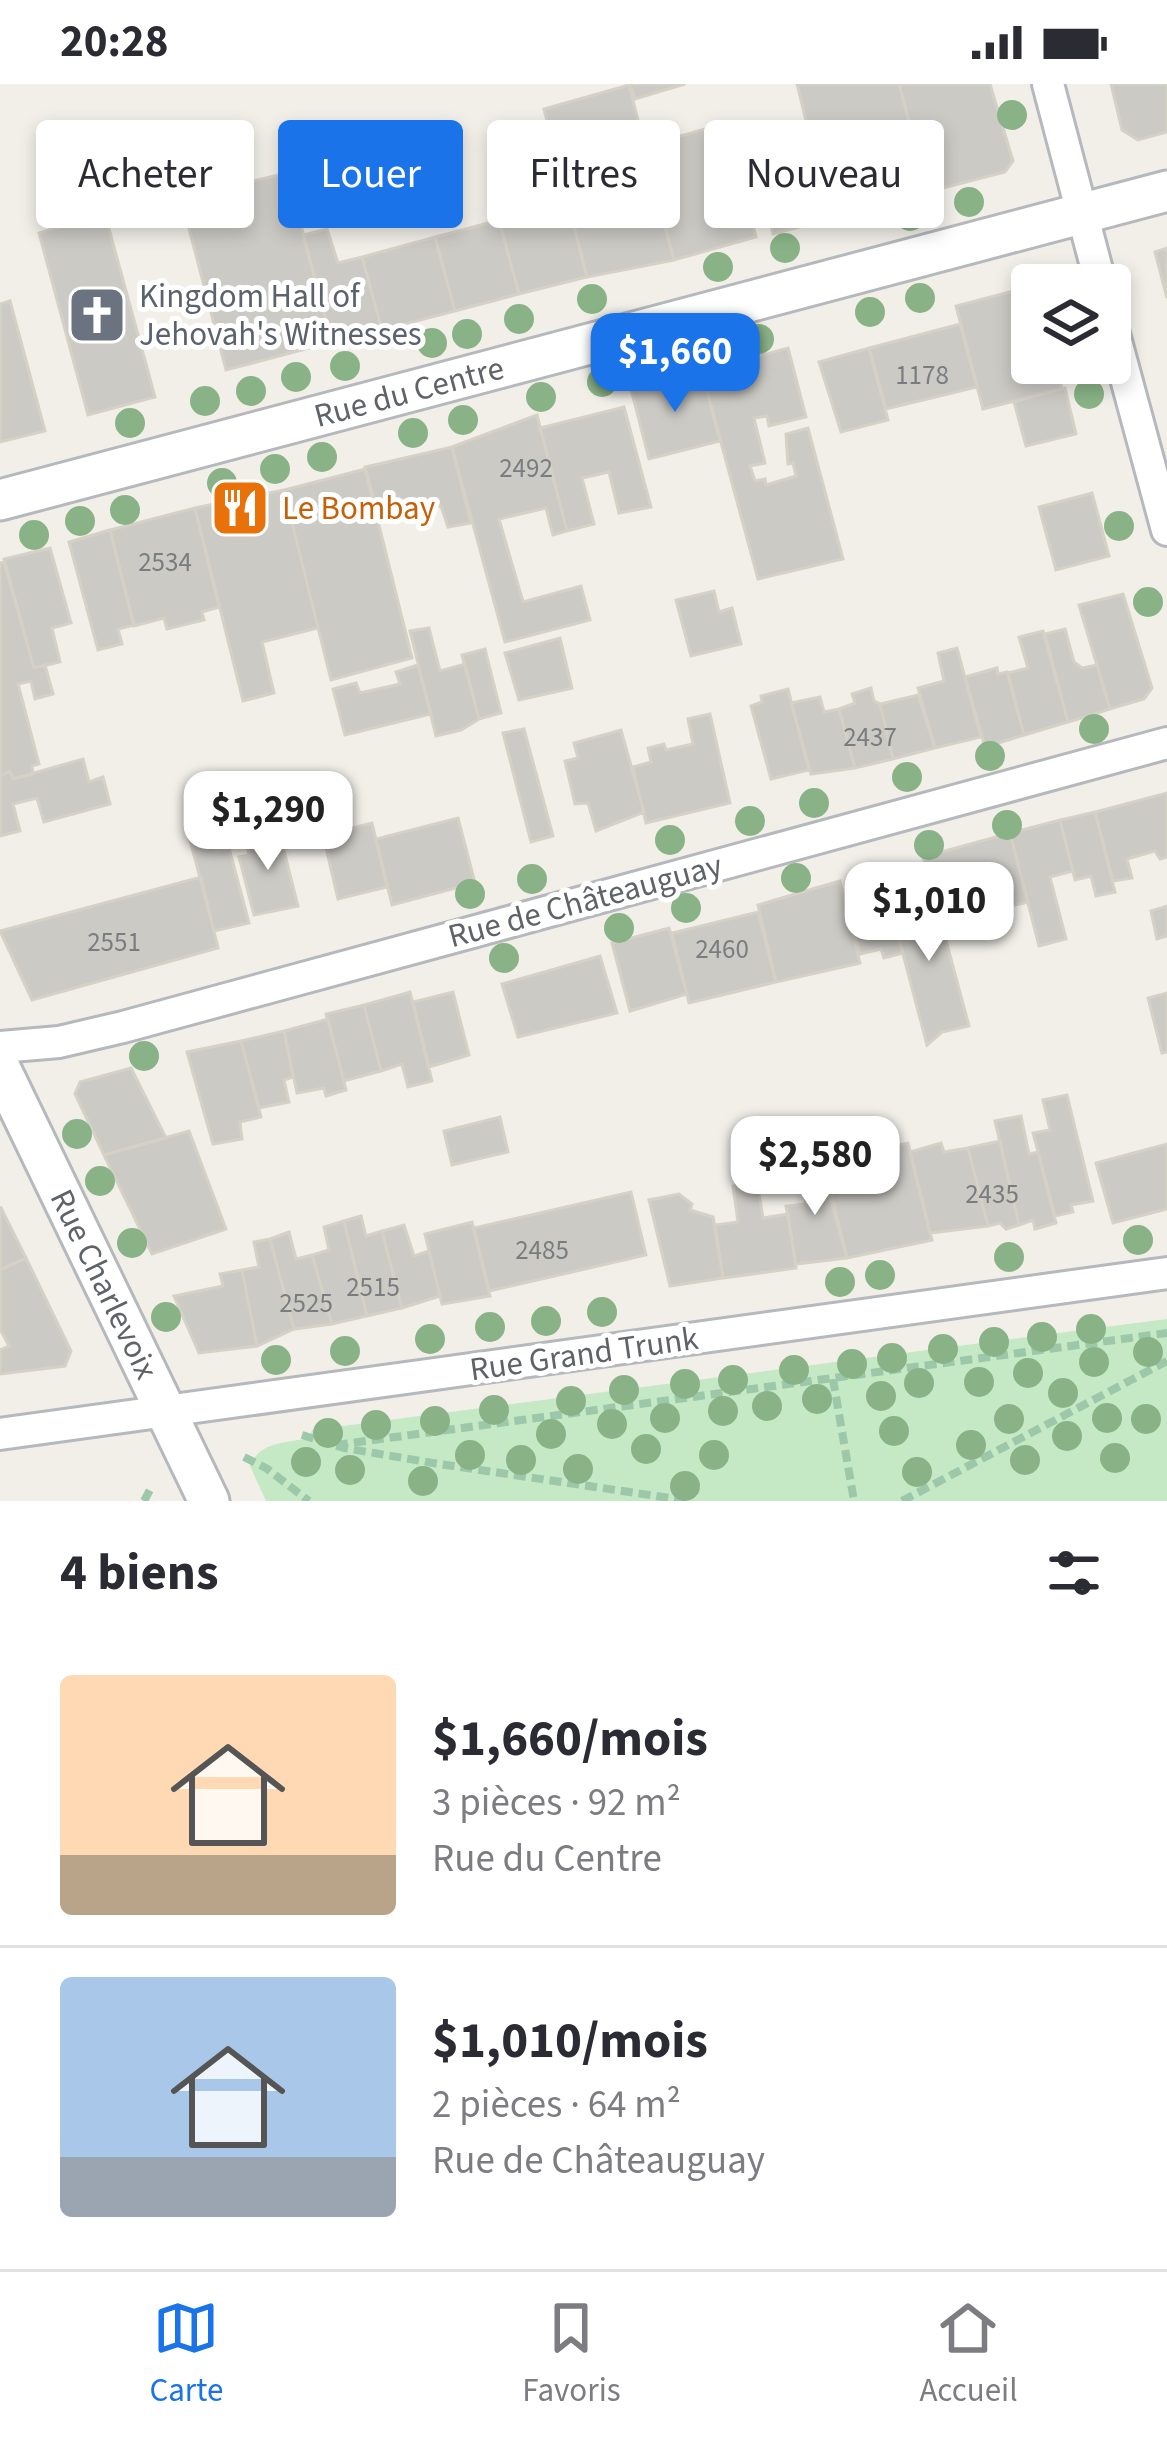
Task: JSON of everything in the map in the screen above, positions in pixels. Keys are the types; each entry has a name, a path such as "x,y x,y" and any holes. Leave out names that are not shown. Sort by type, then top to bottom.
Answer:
{"street":[{"path":"1048,84 1095,264"},
{"name":"Rue du Centre","path":"0,500 1167,191"},
{"path":"1127,384 1167,530"},
{"name":"Rue de Châteauguay","path":"0,1047 59,1042 123,1027 1167,743"},
{"name":"Rue Charlevoix","path":"0,1068 208,1501"},
{"name":"Rue Grand Trunk","path":"0,1434 1167,1273"}],"path":[{"name":"Rue Grand Trunk","path":"336,1445 1167,1334"},
{"path":"902,1501 1167,1361"},
{"path":"833,1378 854,1501"},
{"path":"302,1435 433,1463 690,1501"},
{"path":"244,1457 309,1501"},
{"path":"145,1501 151,1488"}],"green space":[{"path":"1167,1319 1167,1501 266,1501 250,1466 267,1447 310,1438 312,1430"}],"building":[{"path":"630,84 685,84 635,99"},
{"path":"797,84 899,84 909,120 806,120"},
{"path":"899,84 990,84 1013,161 1005,172 944,188 944,120 909,120"},
{"path":"1111,84 1167,84 1167,132 1138,140 1122,130"},
{"path":"629,85 638,120 547,120 544,109"},
{"path":"704,129 704,228 754,228 756,237 674,260 665,228 680,228 680,136"},
{"path":"278,175 278,228 302,228 332,342 226,370 189,228 254,228 254,181"},
{"path":"487,223 487,228 501,228 519,294 455,311 435,237"},
{"name":"Kingdom Hall of Jehovah's Witnesses","path":"56,228 109,228 155,397 88,415 39,233"},
{"path":"501,228 574,228 587,277 519,294"},
{"path":"574,228 666,228 674,260 587,277"},
{"path":"327,229 338,263 362,257 382,330 332,342 303,235"},
{"path":"435,237 455,311 382,330 362,257"},
{"path":"1167,248 1167,298 1155,252"},
{"path":"1011,292 1011,384 1061,384 1062,389 983,409 956,306"},
{"path":"10,301 45,431 0,442 0,304"},
{"path":"960,324 977,387 886,409 869,348"},
{"path":"788,348 806,417 769,426 767,416 754,418 765,463 750,466 755,481 765,479 766,485 796,476 793,463 788,464 786,434 808,428 843,559 758,579 702,372"},
{"path":"869,348 888,420 841,432 819,362"},
{"path":"702,372 720,441 649,459 631,389"},
{"path":"1065,388 1076,434 1026,446 1014,402"},
{"path":"624,407 651,507 619,513 609,472 582,478 594,524 567,531 540,428"},
{"path":"537,415 567,531 553,535 546,508 499,519 523,602 581,586 590,620 505,642 452,447"},
{"path":"452,447 471,523 448,527 441,506 380,522 365,467"},
{"path":"365,469 412,658 331,680 284,490"},
{"path":"284,490 318,628 262,642 274,693 243,701 195,508"},
{"path":"1092,493 1109,556 1056,570 1039,507"},
{"path":"195,508 219,607 202,612 204,620 167,629 164,618 134,626 110,530"},
{"path":"110,530 134,625 118,629 122,644 98,650 69,542"},
{"path":"50,548 71,623 52,628 60,662 34,668 4,559"},
{"path":"4,562 34,668 45,665 53,694 35,699 31,681 18,684 39,764 32,766 33,774 13,779 10,771 0,776 0,563"},
{"path":"714,591 719,612 732,608 741,644 691,656 676,600"},
{"path":"1123,594 1152,688 1144,699 1110,709 1079,605"},
{"path":"429,628 440,671 465,664 479,719 461,730 436,736 410,631"},
{"path":"1065,629 1074,662 1082,668 1097,665 1110,709 1068,722 1045,634"},
{"path":"1043,631 1068,722 1024,735 1008,673 1028,668 1019,637"},
{"path":"560,638 572,688 519,700 505,653"},
{"path":"957,648 981,737 935,748 918,688 944,681 938,653"},
{"path":"485,649 501,713 479,719 462,655"},
{"path":"418,665 431,714 345,735 333,689 356,683 360,693 400,684 396,672"},
{"path":"997,668 998,674 1007,672 1024,735 985,747 965,677"},
{"path":"871,688 874,701 880,704 893,759 855,768 839,709 855,703 852,694"},
{"path":"788,689 809,770 771,779 751,706 762,702 761,696"},
{"path":"918,695 935,748 893,759 880,704"},
{"path":"820,697 824,712 839,709 855,768 811,774 791,703"},
{"path":"710,714 730,803 646,823 633,767 651,762 648,748 693,744 688,719"},
{"path":"524,729 553,836 531,842 503,733"},
{"path":"621,730 644,812 596,831 588,803 575,804 565,761 578,758 574,743"},
{"path":"83,759 89,782 103,777 110,804 44,822 37,798 13,804 20,831 0,836 0,776 10,771 13,779"},
{"path":"1167,793 1167,857 1160,859 1155,851 1127,859 1132,878 1113,881 1095,812"},
{"path":"1095,812 1115,892 1096,896 1091,876 1075,880 1060,820"},
{"path":"458,818 475,883 392,905 376,839"},
{"path":"1060,820 1073,871 1050,877 1066,939 1039,946 1010,833"},
{"path":"372,823 387,887 338,899 323,835"},
{"path":"278,827 298,906 254,915 239,857 249,855 245,835"},
{"path":"210,831 216,851 229,848 249,923 214,931 189,836"},
{"path":"1010,833 1028,902 941,921 923,857"},
{"path":"201,877 218,948 32,1000 0,931"},
{"path":"840,881 860,963 776,982 758,905"},
{"path":"886,888 903,953 884,958 881,949 860,954 845,899"},
{"path":"933,892 969,1026 942,1032 927,1045 888,897"},
{"path":"1167,906 1167,936 1157,939 1151,911"},
{"path":"758,912 776,982 689,1003 672,933"},
{"path":"669,928 687,994 630,1011 612,943"},
{"path":"600,956 617,1013 518,1037 502,984"},
{"path":"410,992 432,1081 408,1087 402,1064 381,1071 364,1005"},
{"path":"453,992 469,1055 429,1067 413,1002"},
{"path":"1167,993 1167,1052 1162,1053 1148,998"},
{"path":"364,1005 381,1071 344,1081 326,1014"},
{"path":"328,1019 346,1090 326,1096 324,1088 297,1093 284,1031"},
{"path":"284,1031 293,1077 284,1080 289,1102 259,1108 241,1041"},
{"path":"241,1041 261,1117 240,1122 242,1139 213,1144 187,1052"},
{"path":"131,1068 166,1138 104,1155 75,1094 80,1082"},
{"path":"1067,1095 1093,1201 1071,1205 1073,1212 1055,1216 1033,1133 1050,1130 1043,1100"},
{"path":"1021,1116 1029,1154 1038,1152 1056,1223 1035,1229 1033,1220 1019,1225 995,1121"},
{"path":"500,1117 508,1152 452,1165 444,1131"},
{"path":"189,1131 226,1229 152,1254 104,1155"},
{"path":"1000,1141 1019,1225 1006,1229 1000,1223 988,1226 968,1148"},
{"path":"908,1143 932,1240 847,1258 824,1163"},
{"path":"941,1143 944,1152 968,1148 988,1226 930,1233 910,1152"},
{"path":"1167,1144 1167,1209 1113,1223 1096,1163"},
{"path":"818,1154 847,1258 796,1264 786,1206 806,1204 797,1158"},
{"path":"757,1182 763,1218 788,1214 796,1268 723,1278 715,1225 738,1222 733,1186"},
{"path":"631,1192 646,1255 489,1291 474,1228"},
{"path":"679,1194 692,1204 690,1210 713,1217 723,1278 670,1286 649,1200"},
{"path":"0,1209 26,1258 0,1270"},
{"path":"361,1216 366,1236 382,1231 402,1308 367,1316 344,1221"},
{"path":"344,1221 367,1316 332,1324 312,1255 329,1250 324,1227"},
{"path":"472,1222 490,1296 442,1304 425,1234"},
{"path":"404,1225 414,1256 429,1251 440,1296 402,1308 382,1231"},
{"path":"289,1232 296,1259 312,1255 332,1324 294,1329 270,1239"},
{"path":"270,1239 294,1329 257,1346 242,1270 259,1267 254,1242"},
{"path":"26,1258 71,1351 65,1366 0,1374 0,1350 9,1346 0,1329 0,1270"},
{"path":"242,1270 257,1346 199,1353 174,1296 223,1286 220,1274"}],"place":[{"name":"Kingdom Hall of Jehovah's Witnesses","path":"97,315"},
{"name":"Le Bombay","path":"240,508"}]}
